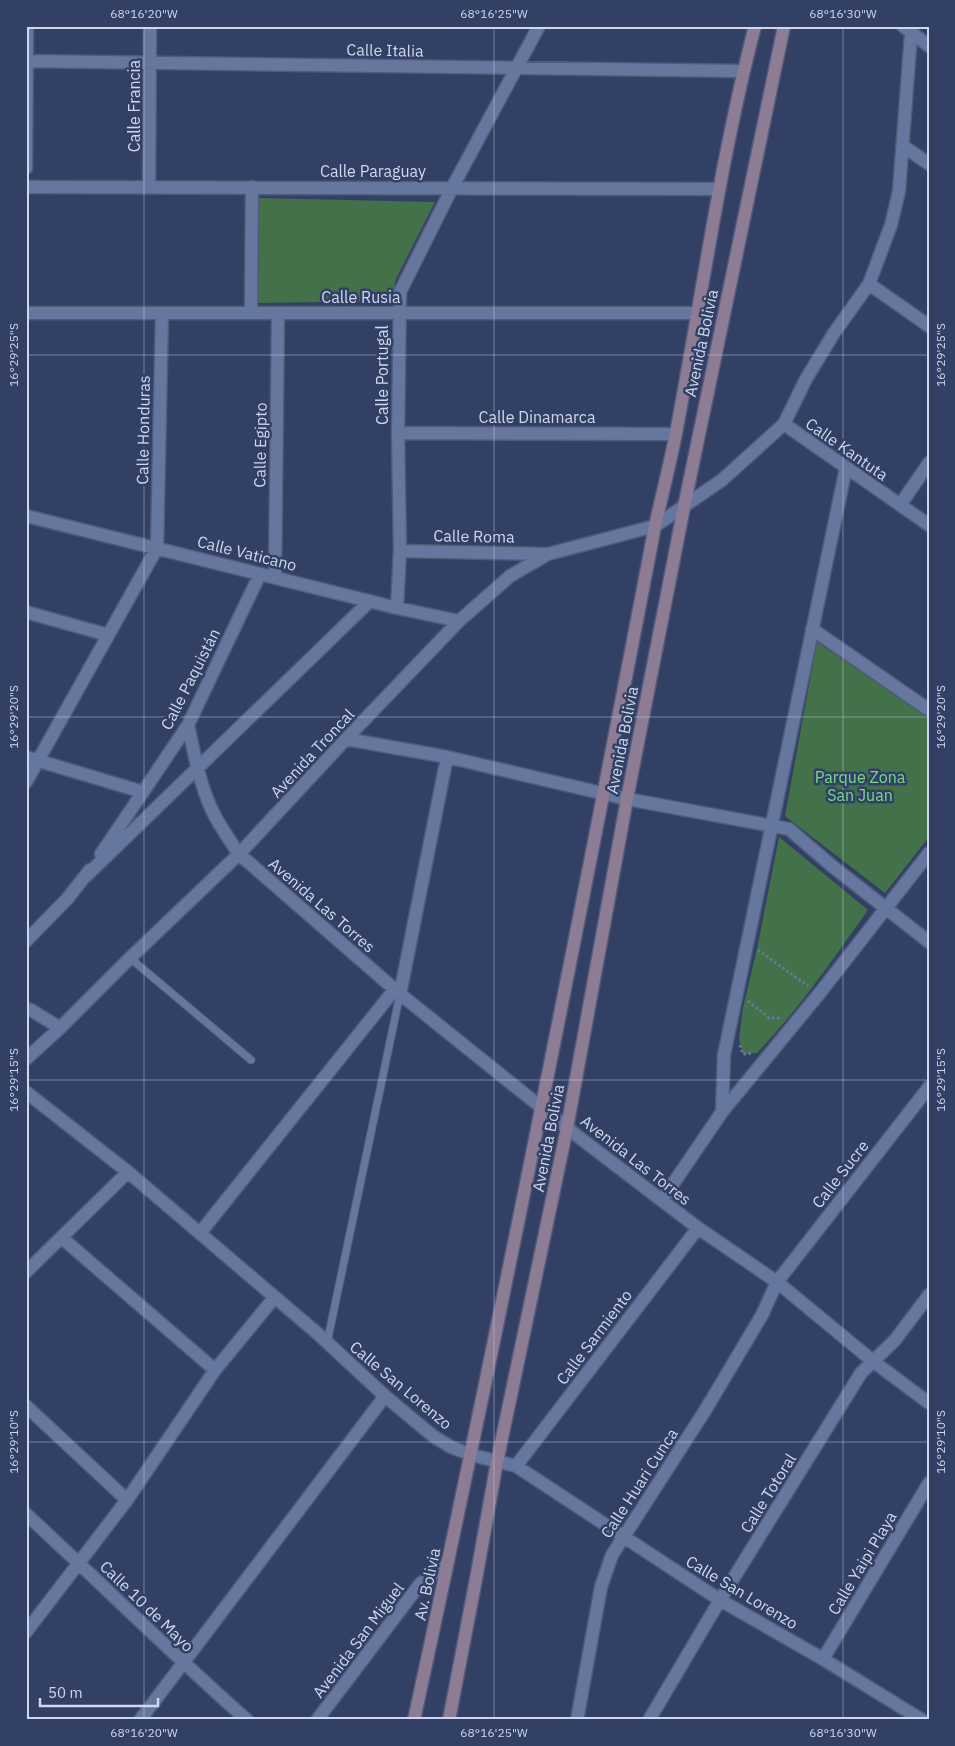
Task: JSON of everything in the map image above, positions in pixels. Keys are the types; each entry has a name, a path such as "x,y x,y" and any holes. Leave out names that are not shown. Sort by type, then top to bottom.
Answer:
{"street":[{"path":"26,168 27,26"},
{"name":"Calle Francia","path":"150,26 150,187"},
{"name":"Calle Portugal","path":"397,608 400,551 398,433 400,292 452,188 539,26"},
{"name":"Avenida Bolivia","path":"472,1455 604,793 655,526 676,434 696,313 743,71 755,26"},
{"name":"Avenida Bolivia","path":"497,1462 568,1128 627,799 684,506 784,26"},
{"path":"907,30 929,46"},
{"path":"784,424 811,371 834,333 869,284 891,225 899,191 903,146 907,30"},
{"name":"Calle Italia","path":"27,61 743,71"},
{"path":"903,146 929,164"},
{"name":"Calle Paraguay","path":"26,186 720,189"},
{"path":"251,313 252,187"},
{"path":"869,284 929,326"},
{"name":"Calle Rusia","path":"26,312 696,313"},
{"name":"Calle Honduras","path":"157,548 162,313"},
{"name":"Calle Egipto","path":"274,577 278,313"},
{"name":"Calle Kantuta","path":"655,526 722,480 784,424 929,526"},
{"name":"Calle Dinamarca","path":"398,433 676,434"},
{"path":"900,505 929,463"},
{"path":"722,1112 724,1055 752,947 772,825 846,468"},
{"name":"Calle Vaticano","path":"26,516 397,608 459,621"},
{"name":"Avenida Troncal","path":"26,1059 239,854 459,621 510,576 548,554 655,526"},
{"path":"26,782 32,759 108,635 157,548"},
{"name":"Calle Roma","path":"400,551 548,554"},
{"name":"Calle Paquistán","path":"86,876 188,725 260,574"},
{"path":"26,941 67,899 86,876 370,601"},
{"path":"26,612 108,635"},
{"path":"812,629 929,710"},
{"name":"Avenida Las Torres","path":"188,725 200,780 211,809 224,833 239,854 397,991 568,1128 698,1228 777,1282 874,1362 929,1403"},
{"path":"346,740 447,757 627,799 789,829 832,866 929,942"},
{"path":"200,1233 397,991 447,757"},
{"path":"32,759 143,792"},
{"path":"662,1200 722,1112 819,994 929,853"},
{"path":"26,1008 60,1028"},
{"name":"Calle Sucre","path":"777,1282 929,1087"},
{"name":"Calle San Lorenzo","path":"26,1092 128,1172 327,1343 384,1396 433,1436 451,1447 472,1455 516,1466 720,1600 823,1659 923,1720"},
{"path":"26,1272 128,1172"},
{"name":"Calle Sarmiento","path":"516,1466 698,1228"},
{"path":"62,1238 215,1370"},
{"name":"Calle Huari Cunca","path":"577,1720 601,1588 612,1555 762,1315 777,1282"},
{"name":"Calle Totoral","path":"649,1720 720,1600 861,1373 895,1340 929,1295"},
{"path":"26,1632 127,1500 215,1370 274,1298"},
{"path":"140,1720 384,1396"},
{"path":"26,1406 127,1500"},
{"name":"Av. Bolivia","path":"414,1720 472,1455"},
{"path":"449,1720 497,1462"},
{"name":"Calle Yaipi Playa","path":"823,1659 929,1483"},
{"name":"Calle 10 de Mayo","path":"26,1514 80,1563 183,1663 247,1720"},
{"name":"Avenida San Miguel","path":"317,1720 420,1584 448,1562"},
{"path":"923,1720 929,1711"}],"lane":[{"path":"130,958 251,1060"},
{"path":"327,1343 397,991"}],"path":[{"path":"752,947 756,958"},
{"path":"752,947 819,994"},
{"path":"743,1008 745,999 768,1018 787,1018 781,1026"},
{"path":"739,1039 743,1054 757,1053"}],"green space":[{"path":"257,198 435,202 396,279 391,301 256,303"},
{"name":"Parque Zona San Juan","path":"817,642 929,718 929,837 885,893 785,816"},
{"name":"Parque Zona San Juan","path":"779,837 868,910 787,1019 757,1053 743,1054 739,1039 743,1008 757,949"}]}
